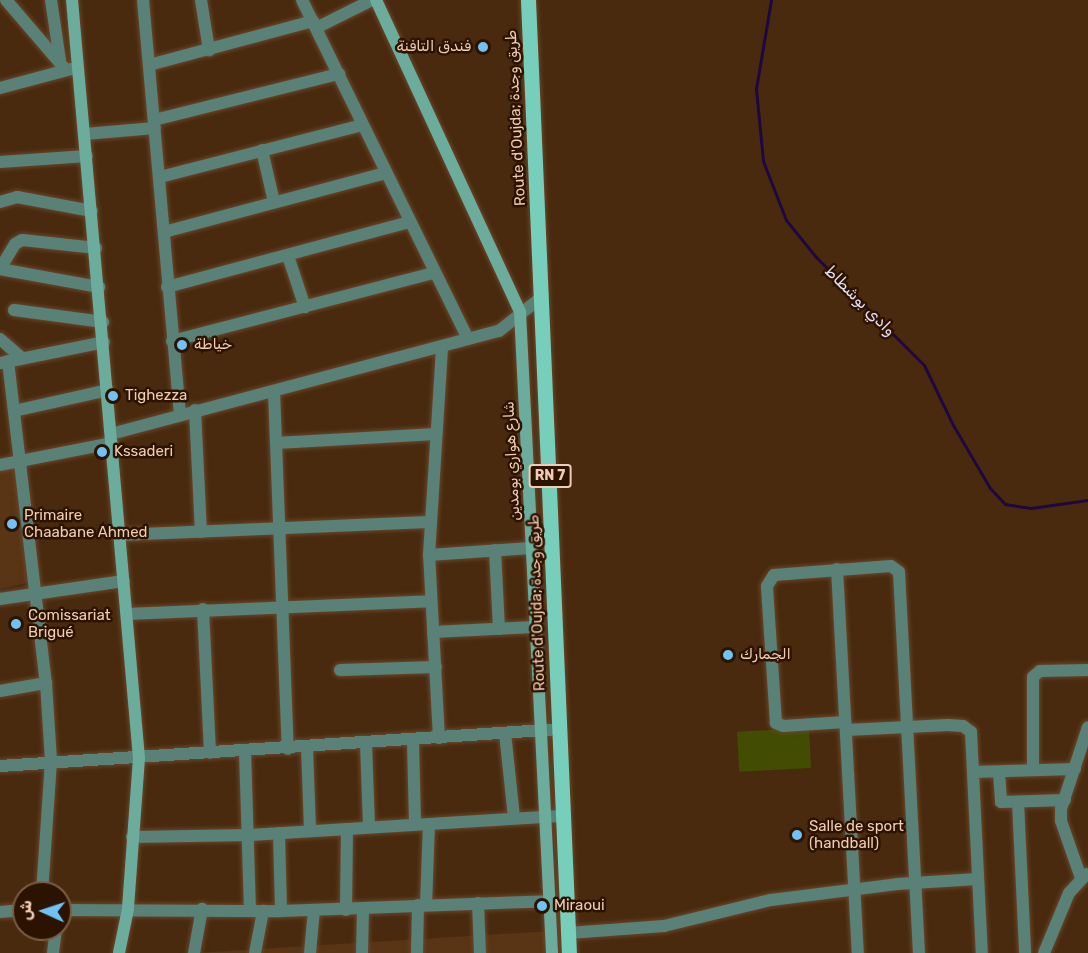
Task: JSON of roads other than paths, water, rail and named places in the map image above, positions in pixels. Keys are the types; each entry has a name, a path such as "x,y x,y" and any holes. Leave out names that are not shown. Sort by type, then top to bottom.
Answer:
{"main road":[{"name":"Route d'Oujda; طريق وجدة","path":"528,0 543,296 569,953"}],"street":[{"path":"6,0 68,66"},
{"path":"51,0 85,134 139,758 128,909 119,953"},
{"path":"68,66 72,0"},
{"path":"143,0 180,414"},
{"path":"201,0 209,50"},
{"path":"302,0 433,273 468,339"},
{"path":"149,65 314,24 374,0"},
{"name":"شارع هواري بومدين","path":"374,0 520,312 552,953"},
{"path":"1,85 68,66"},
{"path":"85,134 155,124 339,74"},
{"path":"160,177 362,125"},
{"path":"261,150 274,202"},
{"path":"0,162 87,156"},
{"path":"164,232 386,173"},
{"path":"0,202 17,197 92,211"},
{"path":"167,287 410,222"},
{"path":"96,248 22,240 15,244 0,269 99,287"},
{"path":"288,255 305,307"},
{"path":"172,340 433,273"},
{"path":"0,465 112,438 180,414 499,331 543,296"},
{"path":"14,310 103,322"},
{"path":"499,331 522,340"},
{"path":"0,339 22,358"},
{"path":"43,881 51,761 46,683 21,461 4,362 104,342"},
{"path":"439,738 429,522 442,347"},
{"path":"14,411 108,390"},
{"path":"274,391 288,748"},
{"path":"195,410 201,532"},
{"path":"276,442 436,434"},
{"path":"119,535 429,522"},
{"path":"429,555 531,548"},
{"path":"495,550 499,628"},
{"path":"919,953 908,727 899,572 891,566 778,573 769,581 772,702 775,720 780,726 846,726 908,727 968,728 973,772 982,953"},
{"path":"837,569 858,953"},
{"path":"0,599 124,581"},
{"path":"126,614 431,601"},
{"path":"203,609 210,753"},
{"path":"433,632 534,627"},
{"path":"340,670 436,668"},
{"path":"1033,770 1033,677 1040,670 1088,670"},
{"path":"0,691 46,683"},
{"path":"1044,953 1069,893 1085,876 1061,821 1065,800 1088,727"},
{"path":"0,766 51,761 139,758 413,741 560,729"},
{"path":"504,733 513,817"},
{"path":"413,741 415,824"},
{"path":"366,744 369,827"},
{"path":"308,747 310,831"},
{"path":"245,751 250,835 250,911"},
{"path":"973,772 1075,769"},
{"path":"999,772 1000,800 1018,802 1065,800"},
{"path":"1018,802 1025,953"},
{"path":"132,837 250,835 429,825 513,817 563,816"},
{"path":"417,953 429,825"},
{"path":"346,910 347,829"},
{"path":"279,833 281,911"},
{"path":"569,933 664,926 771,900 916,883 978,879"},
{"path":"72,910 346,910 549,901"},
{"path":"478,903 480,953"},
{"path":"194,953 202,909"},
{"path":"362,953 363,909"},
{"path":"310,953 314,910"},
{"path":"255,953 263,911"}],"waterway":[{"name":"وادي بوشطاط","path":"771,0 756,89 763,161 786,220 816,257 924,365 953,425 990,488 1005,504 1031,508 1088,500"}],"place":[{"name":"فندق التافنة","path":"483,47"},
{"name":"خياطة","path":"182,345"},
{"name":"Tighezza","path":"113,396"},
{"name":"Kssaderi","path":"102,452"},
{"name":"Primaire Chaabane Ahmed","path":"12,524"},
{"name":"Comissariat Brigué","path":"16,624"},
{"name":"الجمارك","path":"728,655"},
{"name":"Salle de sport (handball)","path":"797,835"},
{"name":"Miraoui","path":"542,906"}]}
